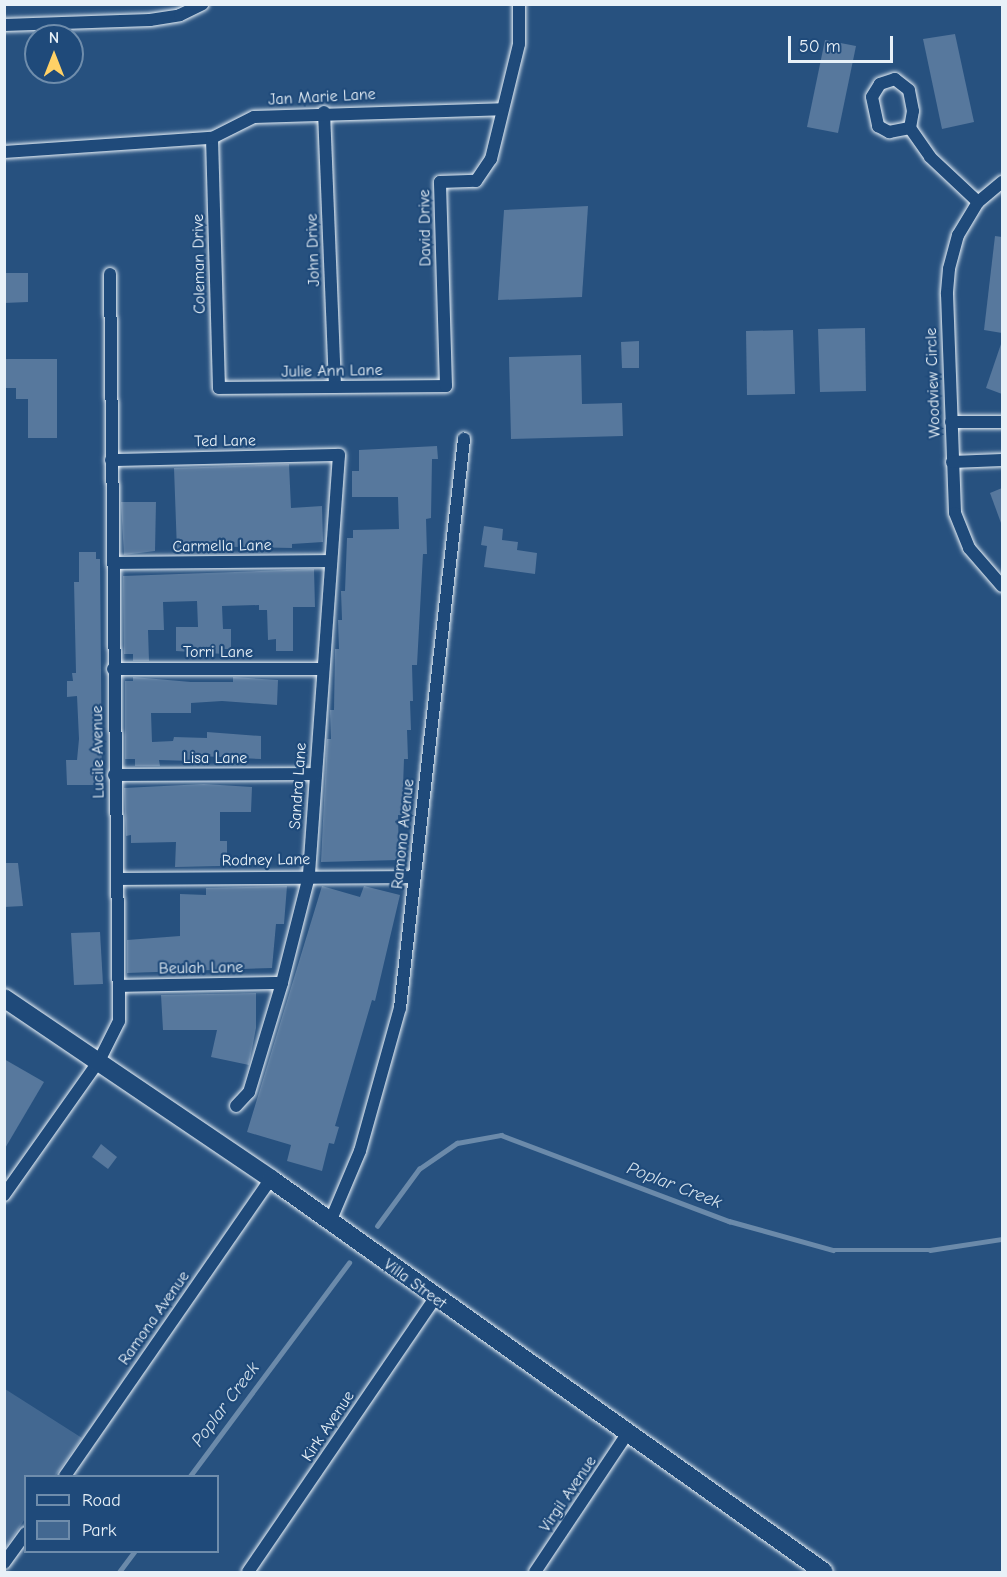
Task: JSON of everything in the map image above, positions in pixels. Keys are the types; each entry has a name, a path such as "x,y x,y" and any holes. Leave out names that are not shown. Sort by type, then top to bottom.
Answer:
{"main road":[{"name":"Villa Street","path":"8,1005 99,1061 271,1179 821,1572"}],"street":[{"path":"4,25 150,20 180,15 203,4"},
{"path":"502,109 519,44 519,4"},
{"path":"910,128 890,132 878,126 872,97 880,84 895,80 909,90 913,111 910,128 930,157 978,202"},
{"name":"Jan Marie Lane","path":"4,152 213,138 254,117 324,112 502,109"},
{"name":"David Drive","path":"446,386 440,182 476,180 491,159 502,109"},
{"name":"John Drive","path":"324,112 335,387"},
{"name":"Coleman Drive","path":"213,138 219,388"},
{"name":"Woodview Circle","path":"1002,182 978,202 958,235 949,270 952,462 959,525 969,548 1002,586"},
{"name":"Lucile Avenue","path":"4,1195 99,1061 119,1021 121,986 114,775 110,274"},
{"name":"Julie Ann Lane","path":"219,388 446,386"},
{"path":"951,422 1002,422"},
{"name":"Ramona Avenue","path":"330,1222 360,1151 388,1058 400,1008 464,439"},
{"name":"Ted Lane","path":"111,460 339,455"},
{"name":"Sandra Lane","path":"236,1106 249,1092 282,983 309,876 339,455"},
{"path":"952,462 1002,460"},
{"name":"Carmella Lane","path":"114,563 330,561"},
{"name":"Torri Lane","path":"113,669 323,669"},
{"name":"Lisa Lane","path":"114,775 316,774"},
{"name":"Rodney Lane","path":"118,879 415,877"},
{"name":"Beulah Lane","path":"121,986 282,983"},
{"name":"Ramona Avenue","path":"66,1475 271,1179"},
{"name":"Kirk Avenue","path":"249,1572 435,1298"},
{"name":"Virgil Avenue","path":"536,1572 627,1434"},
{"path":"4,1563 24,1536"}],"green space":[{"path":"5,1389 82,1438 56,1475 24,1475 24,1520 5,1549"}],"building":[{"path":"955,34 974,122 942,129 923,39"},
{"path":"825,40 856,46 838,133 807,127"},
{"path":"588,206 582,297 498,300 504,210"},
{"path":"995,236 1002,237 1002,333 984,330"},
{"path":"4,273 28,273 28,302 4,303"},
{"path":"865,328 866,391 820,392 818,329"},
{"path":"793,330 795,394 747,395 746,331"},
{"path":"639,341 639,368 622,368 621,342"},
{"path":"1002,344 1002,394 986,388"},
{"path":"581,355 582,404 622,403 623,436 511,439 509,357"},
{"path":"4,359 57,359 57,438 28,438 28,399 16,399 16,388 4,388"},
{"path":"437,446 438,459 432,459 431,518 426,519 427,554 423,554 417,665 412,665 413,701 410,701 411,730 407,730 408,759 404,759 402,815 398,815 399,860 321,862 327,739 331,739 330,710 334,710 335,649 339,649 338,620 342,620 341,591 345,591 347,538 353,538 353,530 399,529 398,497 352,497 352,471 359,471 359,450"},
{"path":"289,464 291,508 322,506 323,542 292,544 292,548 193,546 193,551 177,551 174,468"},
{"path":"1002,488 1002,523 1001,523 990,493"},
{"path":"121,502 156,502 155,551 124,555"},
{"path":"484,526 503,529 502,540 518,542 517,550 537,553 535,574 484,567 487,546 481,545"},
{"path":"79,552 96,552 96,559 100,559 102,785 67,785 66,760 77,760 79,739 77,696 67,697 67,681 73,681 72,673 76,673 74,582 79,582"},
{"path":"314,569 315,607 293,607 293,651 276,651 276,639 268,640 267,610 259,610 259,605 222,606 223,629 231,629 231,649 224,649 224,654 176,651 176,627 198,627 197,601 163,602 164,630 148,630 149,661 133,661 133,654 124,654 123,576"},
{"path":"133,677 191,682 233,682 233,677 278,680 277,705 222,701 191,703 191,713 151,713 152,742 173,741 174,737 207,738 207,732 261,736 261,759 200,756 192,757 192,761 159,760 160,766 135,766 135,759 125,759 125,681 133,681"},
{"path":"204,784 252,787 251,812 220,812 220,841 227,841 227,858 220,858 220,866 175,867 176,842 131,843 131,835 126,836 124,788"},
{"path":"4,863 18,863 23,906 4,907"},
{"path":"287,886 284,924 276,924 272,968 127,973 127,940 180,936 180,894 206,895 206,888"},
{"path":"322,886 360,897 364,886 400,895 375,1001 372,1000 335,1126 339,1127 334,1144 329,1143 322,1171 287,1161 291,1145 247,1132"},
{"path":"100,932 103,984 74,985 71,933"},
{"path":"256,993 256,1028 249,1065 211,1057 217,1030 163,1030 161,995"},
{"path":"4,1059 44,1082 4,1150"},
{"path":"101,1144 117,1157 108,1169 92,1157"}],"waterway":[{"name":"Poplar Creek","path":"377,1226 419,1169 457,1143 501,1135 729,1221 833,1250 930,1250 1002,1239"},
{"name":"Poplar Creek","path":"191,1475 349,1263"},
{"name":"Poplar Creek","path":"119,1572 133,1553"}]}
